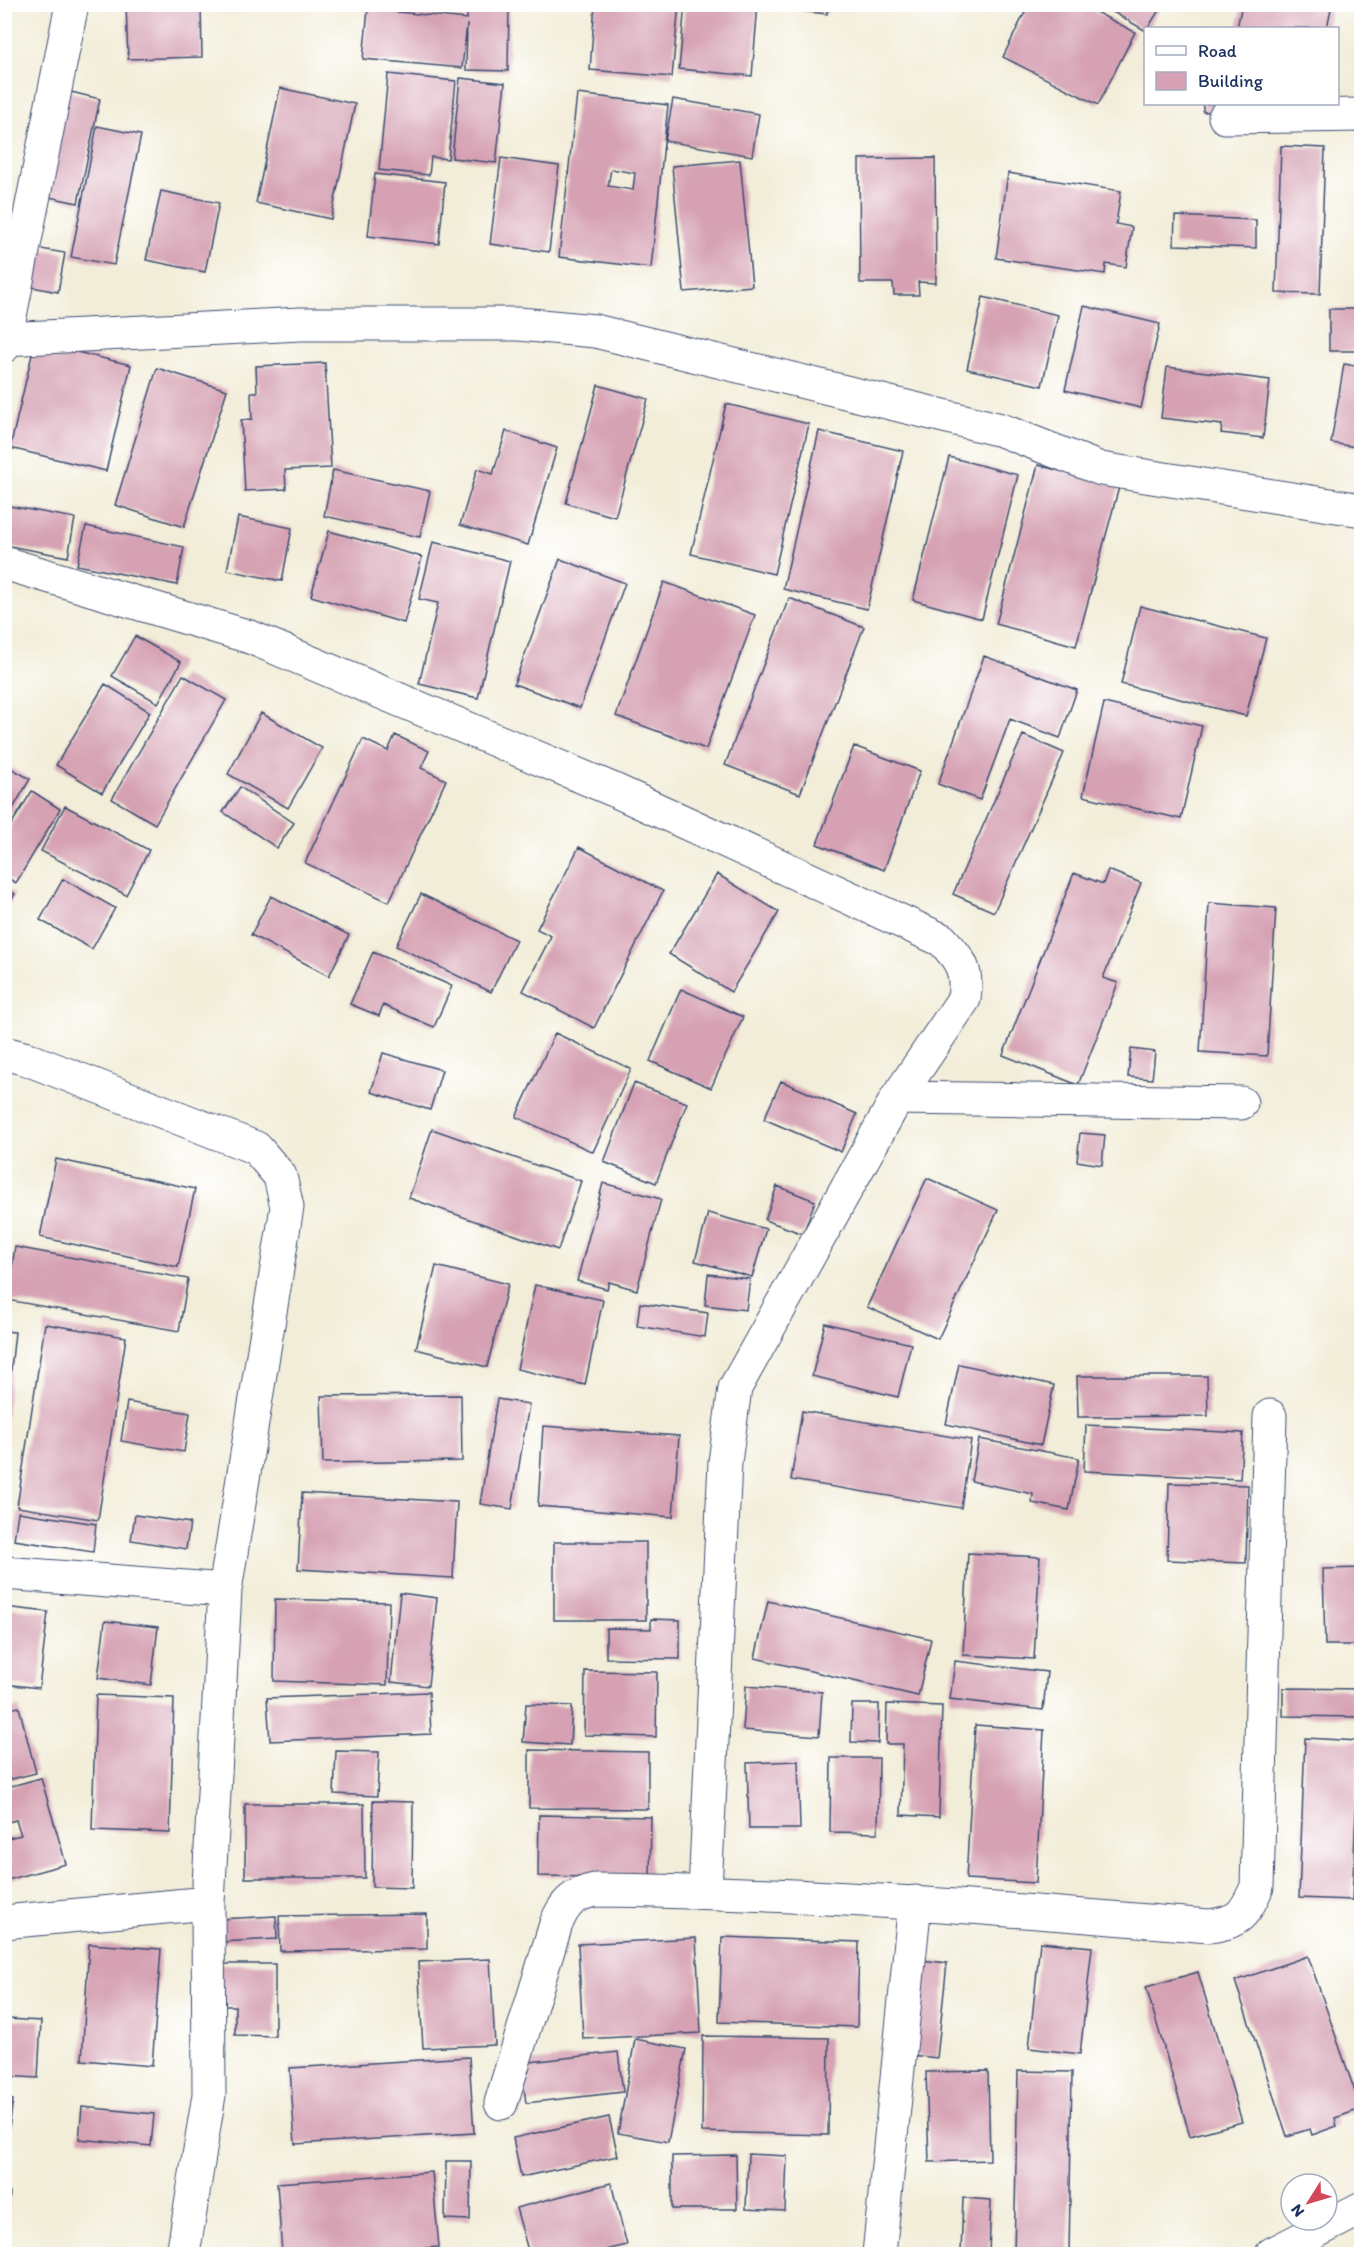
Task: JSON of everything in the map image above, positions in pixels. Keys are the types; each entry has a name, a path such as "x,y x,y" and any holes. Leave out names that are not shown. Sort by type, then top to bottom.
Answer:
{"street":[{"path":"72,4 5,341 301,324 519,324 595,332 1001,430 1101,469 1338,509 1362,510"},
{"path":"1225,117 1362,115"},
{"path":"4,564 250,637 614,790 942,940 960,959 967,981 964,999 897,1098 735,1388 725,1462 705,1891"},
{"path":"4,1053 27,1059 255,1149 280,1176 287,1207 225,1590 208,1903 209,2095 183,2254"},
{"path":"897,1098 1241,1103"},
{"path":"501,2103 563,1907 578,1894 595,1890 705,1891 915,1902 1209,1926 1231,1923 1245,1911 1257,1887 1270,1416"},
{"path":"4,1573 225,1590"},
{"path":"879,2254 915,1902"},
{"path":"4,1922 208,1903"},
{"path":"1272,2254 1362,2208"}],"building":[{"path":"126,4 201,4 202,57 128,59"},
{"path":"381,4 448,4 448,9 381,8"},
{"path":"467,4 509,4 508,71 466,70 467,24 462,68 363,59 368,9 467,19"},
{"path":"595,4 679,4 672,77 590,70"},
{"path":"685,4 758,4 752,76 679,69"},
{"path":"765,4 828,4 827,14 765,7"},
{"path":"1029,4 1080,4 1135,32 1098,105 1003,57"},
{"path":"1099,4 1163,4 1149,27 1144,27 1144,30"},
{"path":"1242,4 1332,4 1327,27 1237,27"},
{"path":"388,74 456,81 448,159 431,157 429,175 379,170"},
{"path":"460,78 505,83 496,163 452,158"},
{"path":"280,88 355,104 331,219 256,203"},
{"path":"67,91 100,99 78,203 44,196"},
{"path":"577,94 668,105 651,268 559,257","holes":["611,169 635,173 633,190 608,186"]},
{"path":"673,99 759,114 752,156 665,141"},
{"path":"1203,105 1283,105 1284,108 1203,112"},
{"path":"97,126 141,135 114,265 71,257"},
{"path":"1281,146 1325,148 1320,294 1276,293"},
{"path":"501,158 559,166 549,252 490,244"},
{"path":"935,158 936,283 918,282 919,295 894,295 893,283 860,283 859,159"},
{"path":"740,160 752,286 684,292 672,166"},
{"path":"1008,173 1121,191 1116,224 1132,227 1126,267 1106,264 1105,274 996,258"},
{"path":"375,174 445,182 439,244 368,236"},
{"path":"161,191 219,203 205,272 146,260"},
{"path":"1175,216 1256,220 1256,248 1174,245"},
{"path":"35,248 65,253 58,292 27,286"},
{"path":"983,297 1058,315 1042,386 967,369"},
{"path":"1084,306 1160,324 1141,408 1065,390"},
{"path":"1329,309 1362,309 1362,351 1329,351"},
{"path":"35,342 131,365 106,471 10,448"},
{"path":"325,363 331,468 285,470 286,489 245,491 241,420 252,419 251,392 257,392 256,366"},
{"path":"1344,364 1362,367 1362,448 1331,443"},
{"path":"1167,367 1270,380 1263,438 1221,433 1222,425 1161,418"},
{"path":"157,368 227,390 184,527 115,505"},
{"path":"598,385 648,399 615,517 566,503"},
{"path":"726,404 809,424 774,574 691,554"},
{"path":"506,431 557,448 528,545 460,525 477,469 493,474"},
{"path":"819,431 903,451 867,609 783,589"},
{"path":"949,457 1018,475 982,619 913,600"},
{"path":"1038,465 1119,487 1076,646 996,624"},
{"path":"333,470 430,491 420,537 324,516"},
{"path":"4,505 75,518 68,557 4,545"},
{"path":"238,517 292,528 282,581 227,570"},
{"path":"86,526 184,547 177,585 77,565"},
{"path":"329,531 422,557 404,623 311,596"},
{"path":"433,542 510,561 478,698 419,684 438,603 419,599"},
{"path":"560,559 625,583 580,708 514,684"},
{"path":"664,582 755,615 706,749 616,716"},
{"path":"789,598 864,627 800,794 725,765"},
{"path":"1140,606 1266,638 1246,716 1121,684"},
{"path":"135,636 181,662 158,703 112,676"},
{"path":"984,656 1077,690 1060,738 1010,719 980,800 938,784"},
{"path":"183,675 226,700 155,824 112,799"},
{"path":"105,684 150,712 102,793 56,765"},
{"path":"1104,703 1202,726 1181,819 1083,796"},
{"path":"261,713 322,748 288,808 228,774"},
{"path":"395,735 429,751 421,768 446,780 389,902 305,863 363,739 388,751"},
{"path":"1023,735 1064,753 994,912 953,894"},
{"path":"854,746 920,771 884,870 817,844"},
{"path":"4,764 30,779 4,824"},
{"path":"240,787 294,823 277,848 223,812"},
{"path":"32,791 60,809 16,883 4,876 4,836"},
{"path":"65,806 149,850 126,895 41,851"},
{"path":"579,847 663,891 594,1028 523,991 551,936 537,929"},
{"path":"1108,870 1141,883 1103,978 1118,983 1078,1085 1003,1055 1074,873 1103,884"},
{"path":"717,874 779,912 731,992 669,954"},
{"path":"63,879 115,908 92,949 40,920"},
{"path":"4,888 15,894 4,913"},
{"path":"421,894 516,940 491,992 396,946"},
{"path":"271,896 349,935 329,976 251,935"},
{"path":"1209,903 1276,908 1267,1056 1200,1052"},
{"path":"373,952 452,986 434,1027 383,1005 379,1016 350,1004"},
{"path":"681,989 743,1017 711,1088 650,1061"},
{"path":"555,1033 631,1069 593,1152 516,1117"},
{"path":"1131,1049 1155,1052 1152,1079 1128,1077"},
{"path":"383,1053 442,1070 430,1110 371,1092"},
{"path":"781,1081 857,1114 841,1152 764,1119"},
{"path":"634,1083 687,1103 656,1183 604,1162"},
{"path":"432,1129 581,1181 558,1250 409,1198"},
{"path":"1080,1133 1105,1135 1102,1165 1077,1161"},
{"path":"56,1159 195,1189 178,1267 40,1237"},
{"path":"927,1178 998,1210 938,1339 867,1307"},
{"path":"603,1183 661,1199 637,1290 609,1282 607,1289 577,1281"},
{"path":"777,1186 815,1201 803,1234 765,1220"},
{"path":"708,1213 766,1229 752,1277 695,1261"},
{"path":"15,1247 188,1279 179,1331 7,1300"},
{"path":"436,1266 508,1284 487,1367 416,1349"},
{"path":"708,1274 750,1279 746,1310 705,1305"},
{"path":"535,1285 603,1300 585,1385 517,1369"},
{"path":"640,1303 708,1313 705,1337 637,1326"},
{"path":"825,1323 911,1344 898,1397 812,1376"},
{"path":"45,1324 126,1337 98,1520 17,1507"},
{"path":"4,1331 15,1332 6,1416 4,1416"},
{"path":"959,1364 1054,1385 1041,1445 946,1424"},
{"path":"1077,1376 1207,1376 1208,1416 1078,1417"},
{"path":"461,1395 462,1461 323,1463 321,1396"},
{"path":"497,1399 529,1404 512,1509 480,1504"},
{"path":"127,1402 190,1413 184,1452 121,1441"},
{"path":"802,1411 971,1440 961,1508 791,1480"},
{"path":"1086,1425 1243,1433 1240,1479 1084,1471"},
{"path":"543,1426 679,1436 673,1517 538,1506"},
{"path":"979,1439 1079,1458 1069,1510 1032,1503 1033,1494 971,1481"},
{"path":"1169,1483 1248,1485 1246,1563 1167,1560"},
{"path":"302,1493 457,1502 453,1578 298,1569"},
{"path":"18,1512 96,1524 93,1552 14,1540"},
{"path":"135,1515 190,1523 186,1549 131,1540"},
{"path":"554,1542 646,1542 646,1620 554,1620"},
{"path":"968,1553 1040,1557 1034,1659 963,1655"},
{"path":"1362,1568 1362,1645 1325,1645 1323,1569"},
{"path":"400,1593 437,1598 428,1686 391,1682"},
{"path":"275,1599 389,1602 387,1685 274,1681"},
{"path":"768,1601 931,1639 918,1696 755,1658"},
{"path":"4,1607 48,1612 39,1688 4,1684"},
{"path":"651,1619 680,1620 680,1659 606,1658 606,1628 651,1629"},
{"path":"105,1621 158,1627 151,1685 98,1678"},
{"path":"955,1661 1047,1672 1043,1710 950,1699"},
{"path":"585,1671 657,1672 656,1737 584,1735"},
{"path":"746,1686 822,1692 819,1736 743,1730"},
{"path":"1283,1688 1362,1689 1362,1717 1283,1716"},
{"path":"429,1692 431,1734 270,1741 267,1698"},
{"path":"96,1695 174,1698 170,1833 92,1830"},
{"path":"526,1704 572,1706 570,1745 523,1742"},
{"path":"852,1704 879,1704 878,1743 851,1742"},
{"path":"887,1704 942,1706 939,1817 901,1815 903,1744 886,1744"},
{"path":"19,1707 36,1773 4,1781 4,1710"},
{"path":"975,1725 1044,1730 1036,1883 966,1879"},
{"path":"1305,1738 1359,1741 1352,1900 1299,1898"},
{"path":"529,1750 648,1752 648,1809 529,1808"},
{"path":"336,1751 379,1752 377,1796 334,1794"},
{"path":"831,1758 879,1758 878,1833 830,1832"},
{"path":"798,1761 800,1829 749,1829 747,1763"},
{"path":"41,1778 66,1864 4,1881 4,1839 21,1835 16,1820 4,1823 4,1788"},
{"path":"373,1801 413,1802 412,1888 372,1887"},
{"path":"245,1804 364,1804 365,1878 245,1878"},
{"path":"539,1815 651,1817 650,1878 538,1876"},
{"path":"427,1914 427,1949 280,1951 279,1916"},
{"path":"276,1916 277,1939 221,1942 220,1919"},
{"path":"722,1937 859,1942 857,2027 719,2022"},
{"path":"696,1938 701,2033 583,2039 578,1944"},
{"path":"1040,1942 1092,1947 1080,2054 1029,2048"},
{"path":"89,1944 161,1949 152,2066 82,2060"},
{"path":"1308,1956 1361,2109 1335,2118 1337,2126 1312,2135 1310,2129 1287,2136 1235,1981"},
{"path":"490,1959 495,2045 423,2048 418,1962"},
{"path":"921,1960 947,1963 937,2058 911,2055"},
{"path":"218,1964 275,1964 275,2036 235,2035 235,2006 219,2006"},
{"path":"1198,1972 1242,2122 1190,2136 1146,1987"},
{"path":"7,2019 41,2021 38,2078 4,2076"},
{"path":"703,2036 829,2038 828,2135 702,2132"},
{"path":"635,2039 686,2049 668,2142 618,2133"},
{"path":"618,2052 623,2092 526,2103 521,2063"},
{"path":"469,2057 474,2133 295,2144 290,2068"},
{"path":"988,2071 990,2160 929,2162 926,2072"},
{"path":"1018,2071 1072,2072 1069,2254 1014,2254"},
{"path":"4,2099 13,2100 6,2149 4,2149"},
{"path":"82,2107 154,2114 151,2146 79,2139"},
{"path":"609,2117 618,2156 521,2177 513,2138"},
{"path":"748,2154 787,2156 785,2211 746,2209"},
{"path":"736,2155 737,2209 672,2209 672,2156"},
{"path":"446,2161 471,2161 470,2220 445,2219"},
{"path":"432,2172 439,2247 334,2254 282,2254 277,2183"},
{"path":"611,2183 627,2245 589,2254 529,2254 516,2208"},
{"path":"4,2192 10,2193 6,2227 4,2227"},
{"path":"963,2198 991,2200 989,2254 961,2254"}]}
